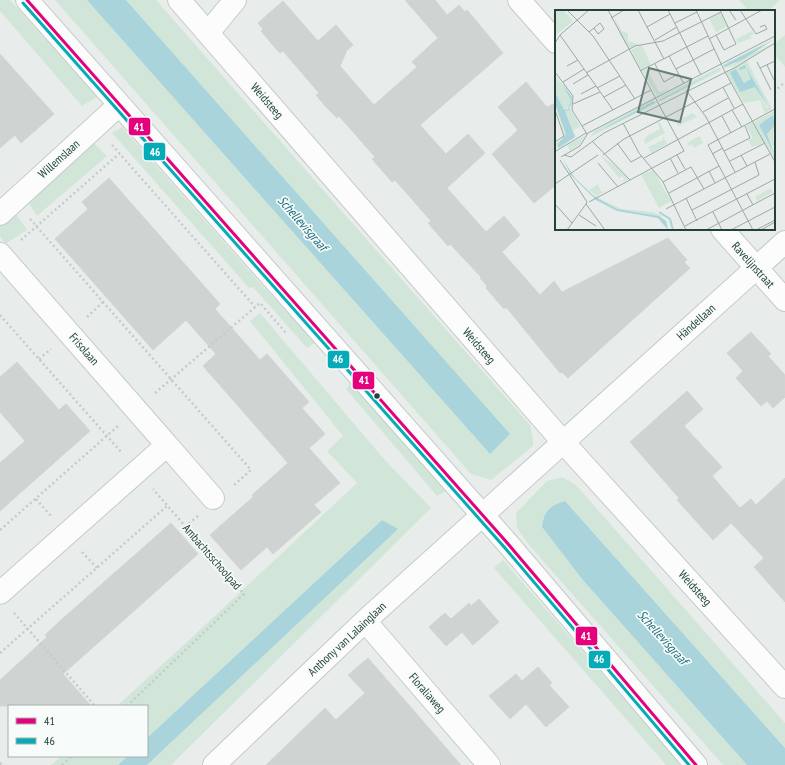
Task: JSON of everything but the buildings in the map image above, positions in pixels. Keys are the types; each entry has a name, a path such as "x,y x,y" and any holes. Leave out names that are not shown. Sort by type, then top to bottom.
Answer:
{"street":[{"path":"26,0 482,515 696,765"},
{"name":"Weidsteeg","path":"179,0 563,442 785,687"},
{"path":"208,33 235,0"},
{"path":"519,0 555,41"},
{"name":"Willemslaan","path":"7,207 119,105"},
{"name":"Ravelijnstraat","path":"723,230 785,300"},
{"name":"Händellaan","path":"482,515 785,242"},
{"name":"Frisolaan","path":"1,255 167,445 208,504"},
{"path":"5,600 137,471 167,445"},
{"name":"Anthony van Lalainglaan","path":"214,765 365,621 482,515"},
{"name":"Floraliaweg","path":"365,621 490,765"}],"path":[{"path":"775,91 785,82"},
{"path":"96,126 254,307"},
{"path":"1,255 37,227 120,153"},
{"path":"7,207 37,227 251,470 233,485"},
{"path":"0,530 171,379 260,303 291,338"},
{"name":"Ambachtsschoolpad","path":"0,315 244,594 128,705"},
{"path":"185,527 208,504"},
{"path":"0,653 167,506"},
{"path":"5,600 28,629 94,705"},
{"path":"62,765 71,757"}],"green space":[{"path":"0,0 10,0 97,97 82,106 0,11"},
{"path":"55,0 87,0 490,454 509,434 126,0 156,0 530,425 533,446 491,480 471,474"},
{"path":"739,0 780,0 769,10 748,10"},
{"path":"785,35 785,67 775,55 775,43"},
{"path":"122,127 260,283 316,342 307,348 253,287 249,288 112,133"},
{"path":"92,141 107,156 37,216 28,202"},
{"path":"15,212 27,230 5,244 0,236 0,224"},
{"path":"260,313 384,459 431,508 171,765 147,765 397,529 382,520 148,737 148,705 118,705 357,483 327,451 343,436 250,321"},
{"path":"352,381 446,491 437,496 346,389"},
{"path":"562,477 576,485 785,723 785,748 565,501 555,504 546,513 542,527 582,579 747,765 723,765 529,545 517,528 516,513 547,481"},
{"path":"503,560 682,765 666,765 494,568"},
{"path":"60,757 127,757 118,765 51,765"}],"water":[{"name":"Schellevisgraaf","path":"87,0 126,0 510,434 490,454"},
{"name":"Schellevisgraaf","path":"565,501 785,748 785,765 747,765 582,579 542,527 546,513 555,504"},
{"path":"382,520 398,529 147,765 118,765 127,757 148,757 148,737"}],"transit line":[{"name":"41","path":"27,0 509,545 696,765"},
{"name":"46","path":"23,3 505,548 689,765"}]}
